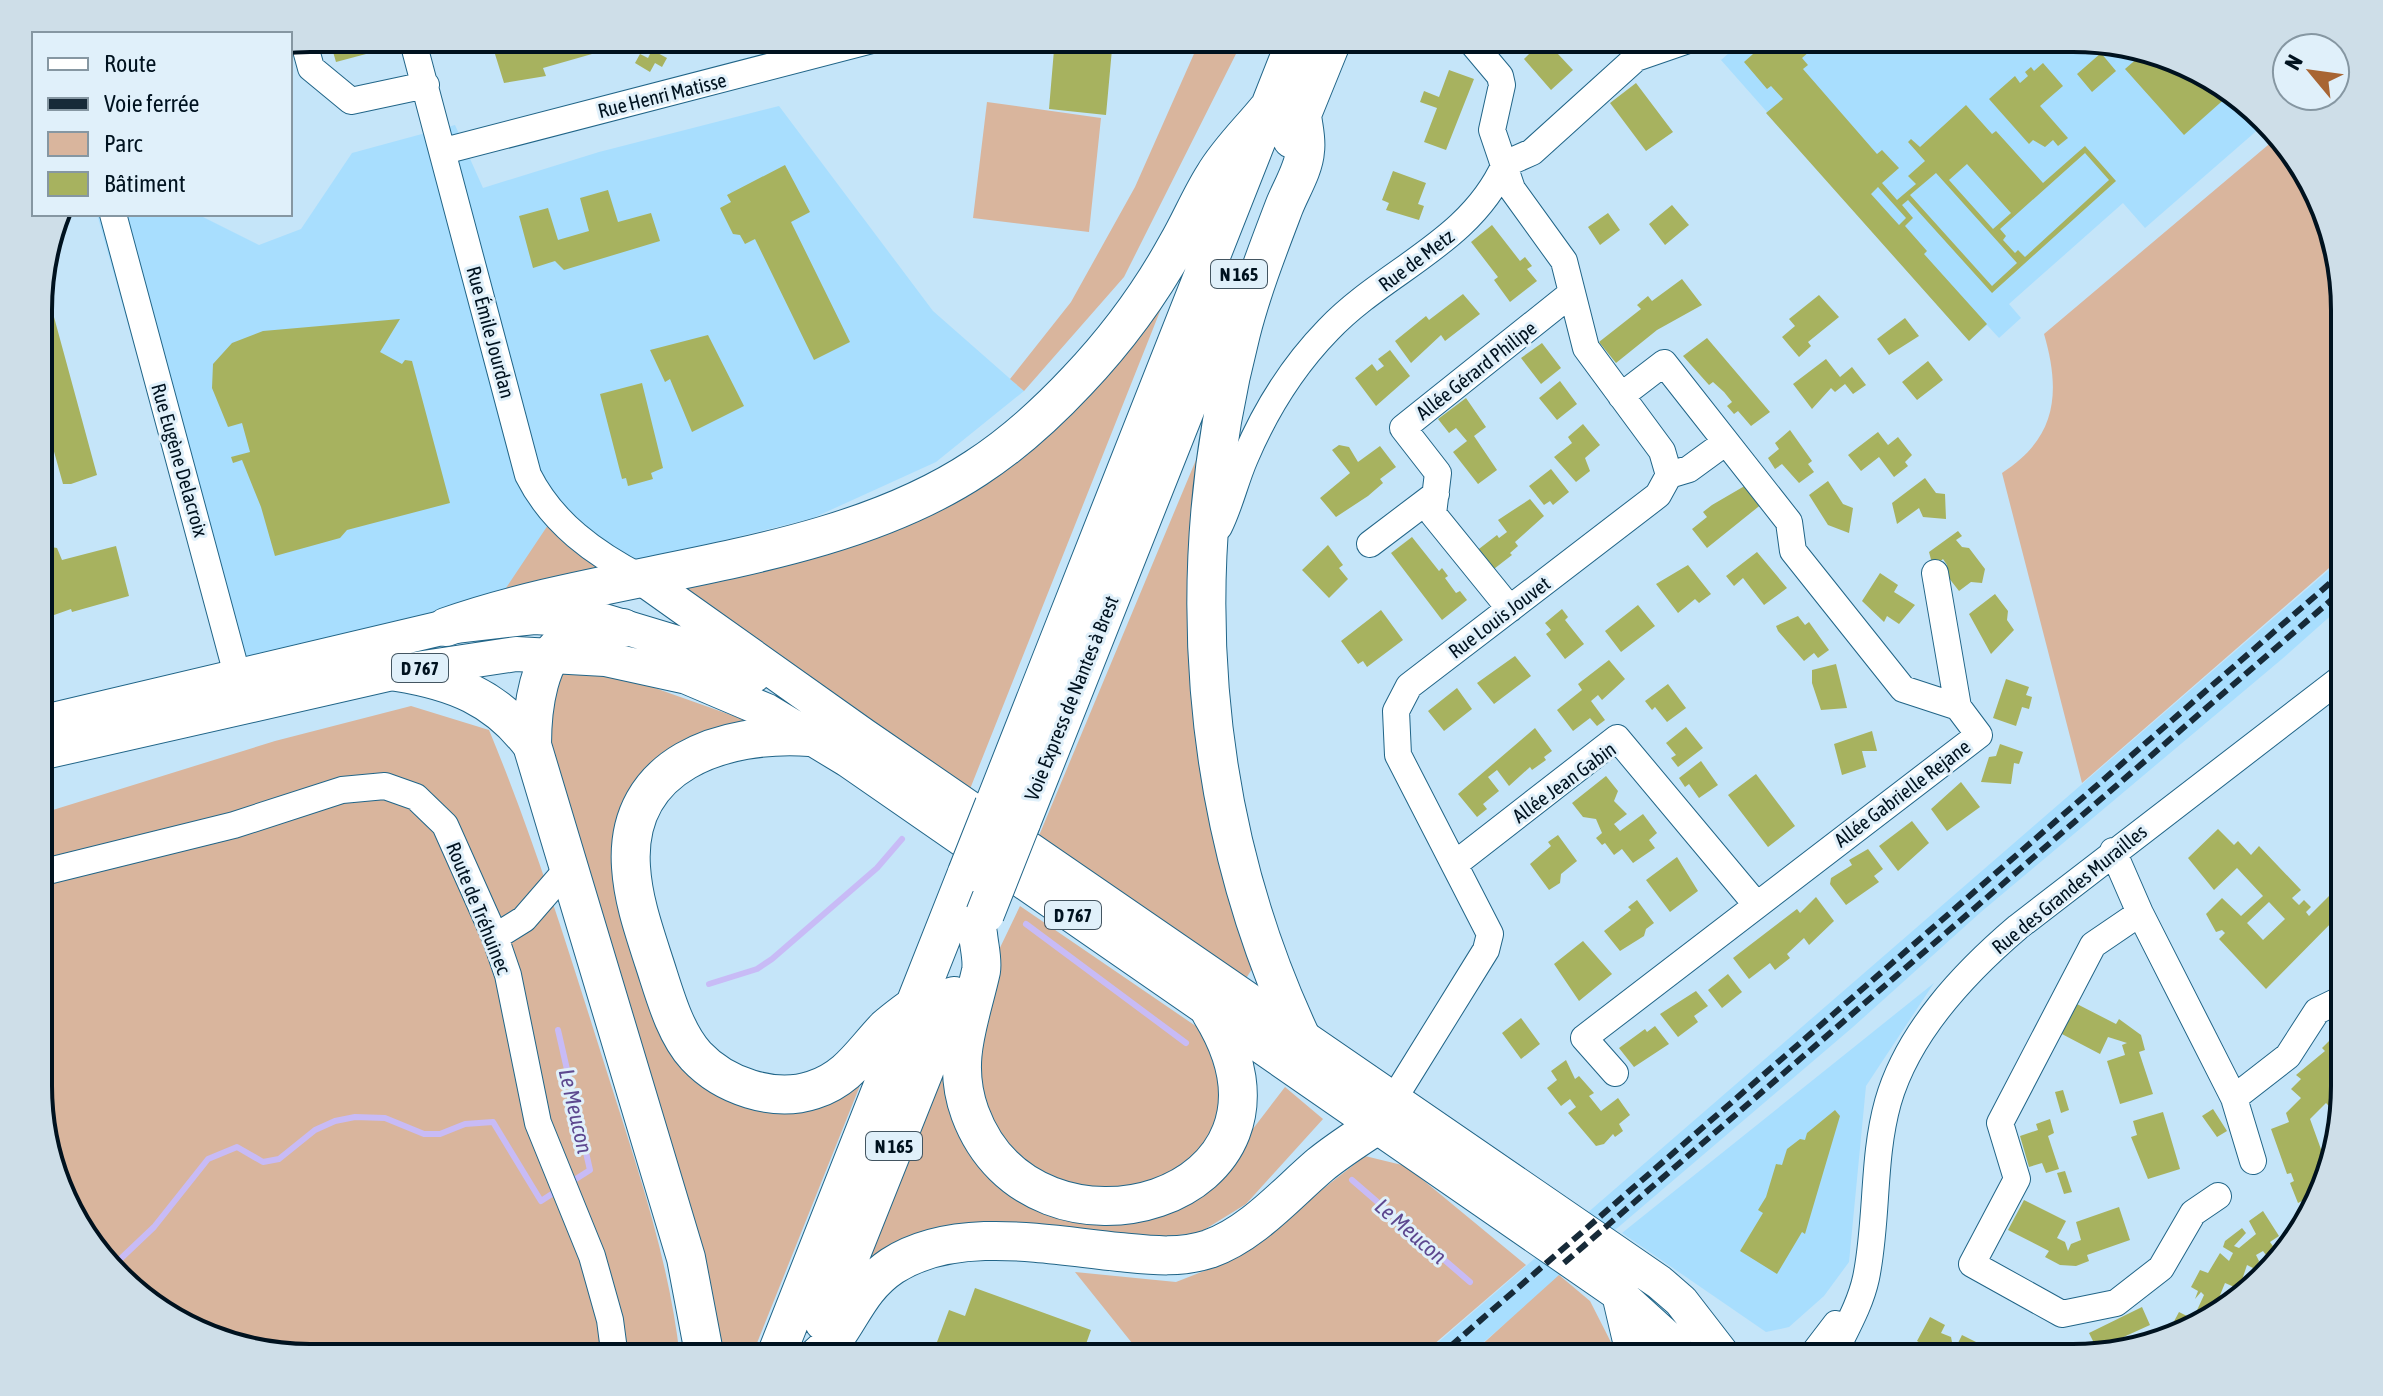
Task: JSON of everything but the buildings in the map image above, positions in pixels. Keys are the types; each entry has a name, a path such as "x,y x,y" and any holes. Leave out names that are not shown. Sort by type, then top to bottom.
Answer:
{"highway":[{"name":"Voie Express de Nantes à Brest","path":"1285,113 1295,52"},
{"name":"Voie Express de Nantes à Brest","path":"816,1344 982,924 1008,814 1285,113 1324,52"},
{"path":"446,627 494,610 791,543 877,517 941,488 1011,443 1108,347 1176,247 1215,174 1285,113 1306,152 1255,285 1226,396 1215,461 1206,625 1217,770 1251,915 1275,983 1300,1035"},
{"path":"623,628 572,637 552,655 534,707 532,745 686,1258 702,1344"},
{"path":"397,672 434,678 480,696 500,709 532,745"},
{"path":"810,737 784,735 716,745 682,761 661,778 645,799 632,833 631,867 640,922 671,1012 696,1055 734,1083 771,1095 812,1091 846,1075 886,1028 915,1005"},
{"name":"Voie Express de Nantes à Brest","path":"781,1344 967,873 1008,814"},
{"path":"982,924 982,968 961,1039 960,1067 969,1111 978,1132 999,1159 1042,1191 1065,1199 1111,1207 1155,1199 1178,1191 1199,1177 1227,1142 1238,1098 1228,1039 1211,1013"},
{"path":"833,1344 853,1307 872,1283 896,1264 916,1255 967,1244 1017,1242 1173,1257 1211,1248 1252,1224 1320,1164 1384,1114"}],"main road":[{"path":"642,578 863,735"},
{"name":"D 767","path":"52,749 446,627 571,616 604,621 668,639 737,666 863,735 1300,1035 1384,1114 1619,1294 1660,1343"},
{"name":"D 767","path":"52,721 242,691 516,654 605,659 687,677 767,711 810,737 954,831 1211,1013 1384,1114 1659,1282 1681,1301 1714,1343"},
{"path":"1619,1294 1631,1343"}],"street":[{"name":"Rue Émile Jourdan","path":"416,52 528,475 538,495 575,536 610,561 642,578"},
{"name":"Rue Henri Matisse","path":"444,151 826,52"},
{"path":"1480,52 1500,76 1502,85 1492,130 1512,189 1564,261 1586,348 1662,451 1669,475 1689,469 1726,442"},
{"path":"1505,164 1532,152 1636,58 1653,52"},
{"path":"300,71 351,101 426,85"},
{"name":"Rue de Metz","path":"1209,549 1243,461 1286,380 1328,329 1352,308 1469,220 1494,189 1505,164"},
{"name":"Rue Eugène Delacroix","path":"114,216 242,691"},
{"name":"Allée Gérard Philipe","path":"1510,609 1433,514 1438,473 1403,428 1572,293"},
{"name":"Allée Gabrielle Rejane","path":"1615,1073 1584,1038 1755,903 1979,735 1958,707 1903,689 1793,551 1789,522 1664,363 1621,396"},
{"name":"Rue Louis Jouvet","path":"1384,1114 1486,950 1490,934 1398,755 1396,711 1409,686 1658,495 1669,475"},
{"path":"1370,544 1436,494"},
{"path":"1935,573 1958,707"},
{"name":"Rue des Grandes Murailles","path":"1839,1343 1862,1291 1869,1261 1881,1131 1888,1100 1908,1052 1929,1022 1988,952 2113,851 2330,687"},
{"name":"Allée Jean Gabin","path":"1455,864 1617,738 1755,903"},
{"name":"Route de Tréhuinec","path":"52,870 234,825 342,790 385,786 416,797 445,825 495,937 508,975 538,1123 572,1207 610,1320 613,1344"},
{"path":"2113,851 2140,913 2234,1098 2253,1161"},
{"path":"495,937 524,919 570,866"},
{"path":"2140,913 2093,945 2000,1123 2017,1179 1972,1264 2062,1314 2116,1303 2161,1268 2193,1213 2218,1196"},
{"path":"2234,1098 2288,1056 2317,1011 2330,1005"},
{"name":"Rue des Grandes Murailles","path":"1823,1343 1869,1261"}],"shaded area":[{"path":"1730,52 2106,54 2171,72 2202,87 2230,105 2257,130 2145,228 2123,203 2009,304 2021,318 1999,338 1987,325 1969,341 1721,60"},
{"path":"779,106 933,311 1024,391 936,462 813,518 224,665 98,216 201,216 259,245 301,229 352,153 455,125 483,188 599,152"},
{"path":"2330,569 2330,616 2282,659 1981,912 1853,1027 1482,1343 1437,1343"},
{"path":"1934,983 1866,1086 1849,1262 1824,1296 1789,1327 1766,1332 1622,1233"}],"green space":[{"path":"1195,52 1237,52 1124,277 1024,391 1010,379 1071,302 1135,187"},
{"path":"987,102 1101,118 1089,232 973,218"},
{"path":"2270,144 2278,153 2304,196 2326,260 2330,293 2330,567 2082,783 2002,473 2034,445 2050,412 2052,375 2044,334"},
{"path":"1176,271 970,789 686,593 679,584 936,511 1021,460 1099,379"},
{"path":"1206,436 1198,564 1255,964 1242,985 1038,838"},
{"path":"550,522 607,569 500,597"},
{"path":"559,673 624,677 765,727 660,769 627,911 743,1100 867,1068 757,1344 709,1344 545,747"},
{"path":"411,706 489,730 551,898 640,1176 660,1248 678,1344 277,1342 212,1324 181,1309 153,1291 105,1243 72,1184 54,1119 52,810 275,741"},
{"path":"1020,906 1203,1031 1239,1147 1285,1087 1323,1119 1246,1204 1199,1233 864,1266 945,1062"},
{"path":"1365,1156 1406,1166 1526,1265 1435,1343 1132,1344 1075,1272 1176,1282 1232,1260"},
{"path":"1559,1275 1590,1301 1612,1343 1483,1343"}],"waterway":[{"name":"Le Meucon","path":"709,984 757,969 772,959 877,868 902,839"},
{"name":"Le Meucon","path":"1026,924 1186,1043"},
{"name":"Le Meucon","path":"558,1030 590,1170 568,1184"},
{"name":"Le Meucon","path":"120,1259 154,1227 208,1159 237,1147 263,1162 279,1159 315,1130 355,1117 385,1118 424,1134 440,1134 465,1124 493,1122 541,1201 558,1190"},
{"name":"Le Meucon","path":"1352,1180 1470,1282"}],"railway":[{"path":"1454,1343 2330,583"},
{"path":"1564,1263 2330,601"}]}
